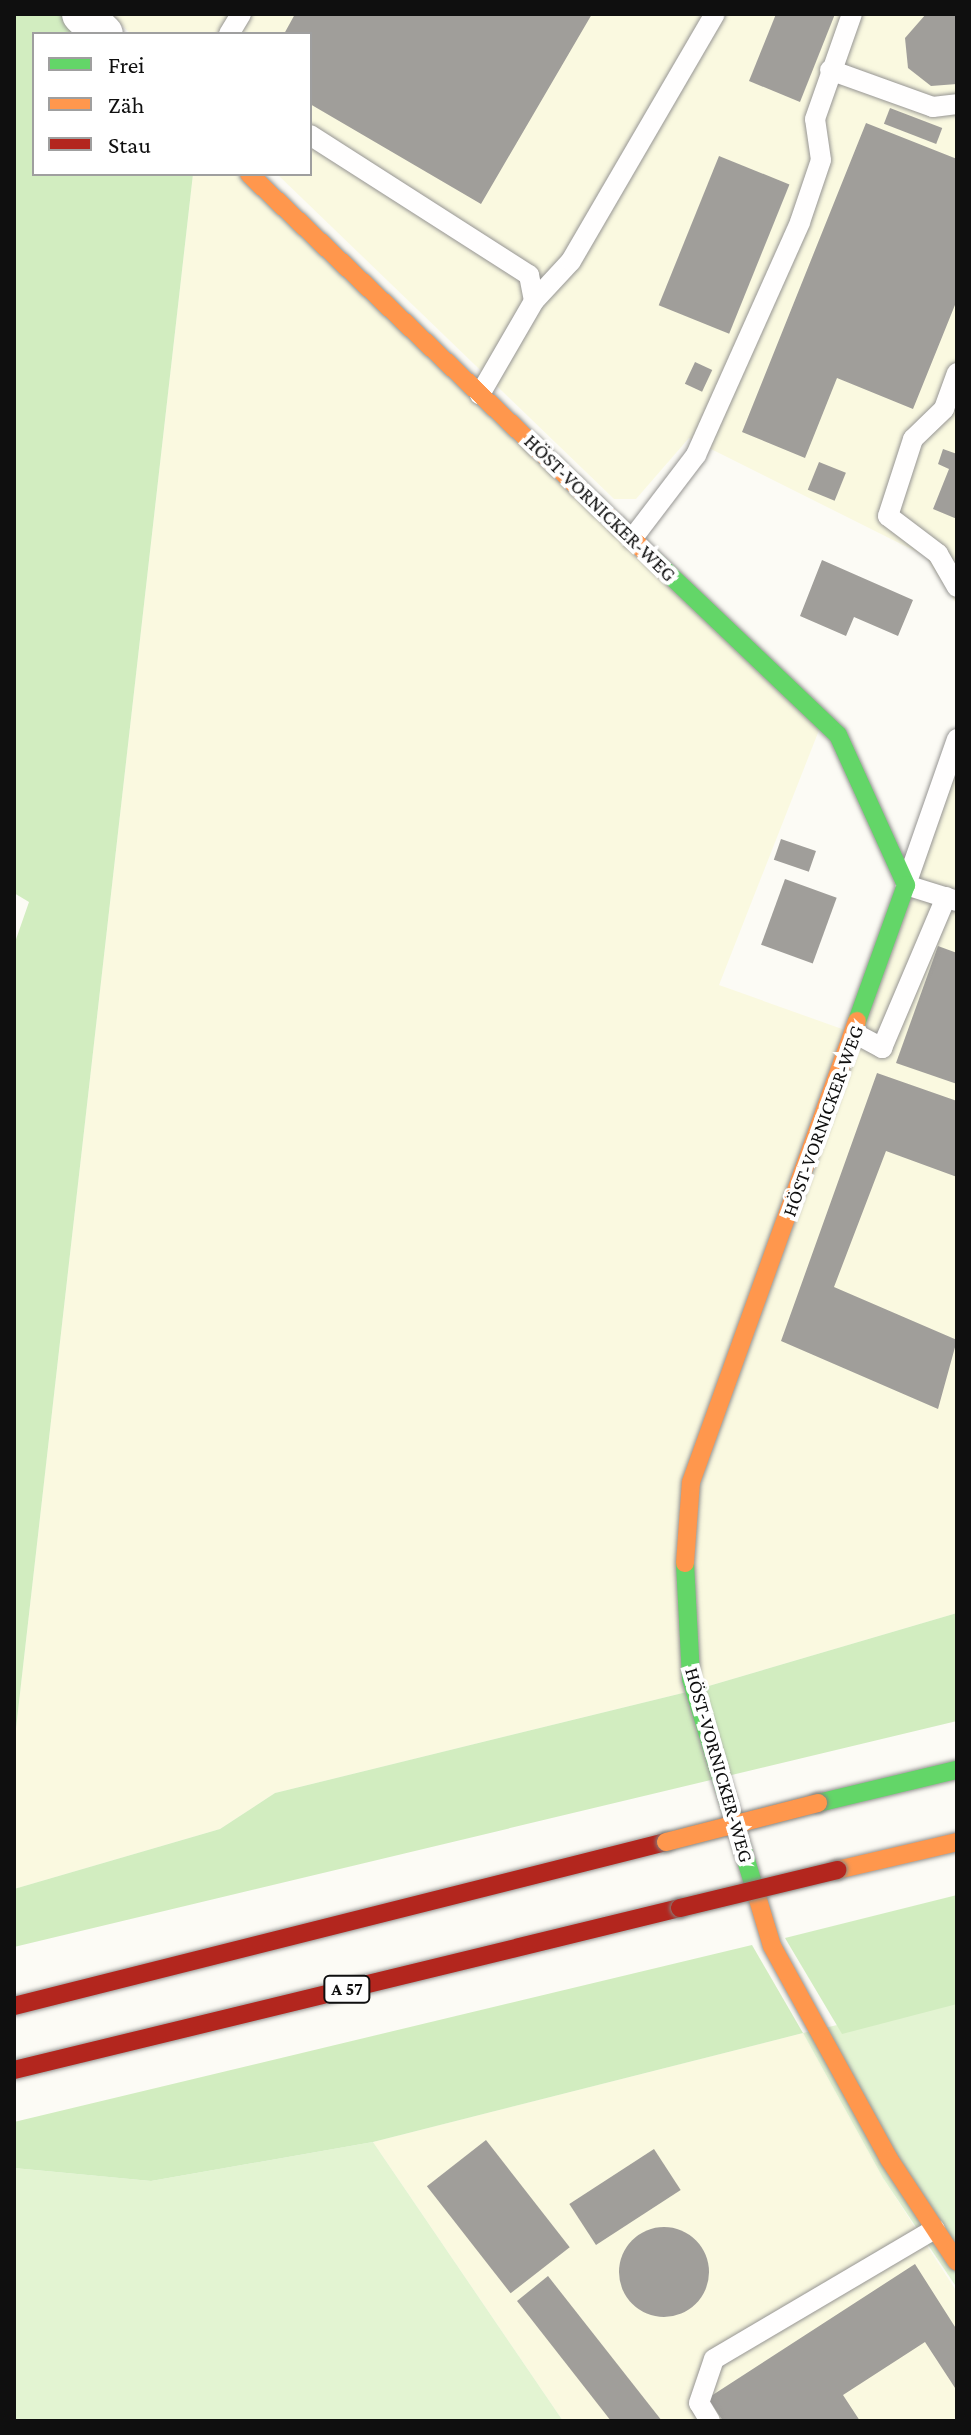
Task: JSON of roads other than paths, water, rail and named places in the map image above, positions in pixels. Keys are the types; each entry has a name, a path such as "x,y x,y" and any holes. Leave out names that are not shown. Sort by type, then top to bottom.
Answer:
{"main road":[{"name":"HÖST-VORNICKER-WEG","path":"251,176 838,735 906,885 856,1034 691,1482 683,1589 691,1679 772,1946 889,2159 957,2262"},
{"path":"14,2006 957,1770"},
{"name":"A 57","path":"14,2070 957,1842"}],"street":[{"path":"82,14 101,32"}],"lane":[{"path":"230,32 241,14"},
{"path":"480,394 534,301 571,261 715,14"},
{"path":"632,539 696,455 794,236 821,160 815,119 852,14"},
{"path":"830,70 933,107 957,104"},
{"path":"312,136 529,275 534,301"},
{"path":"957,373 944,409 913,439 888,516 938,554 957,587"},
{"path":"856,1034 882,1048 952,899 906,885 957,739"},
{"path":"710,2421 699,2403 714,2359 935,2229"}]}
